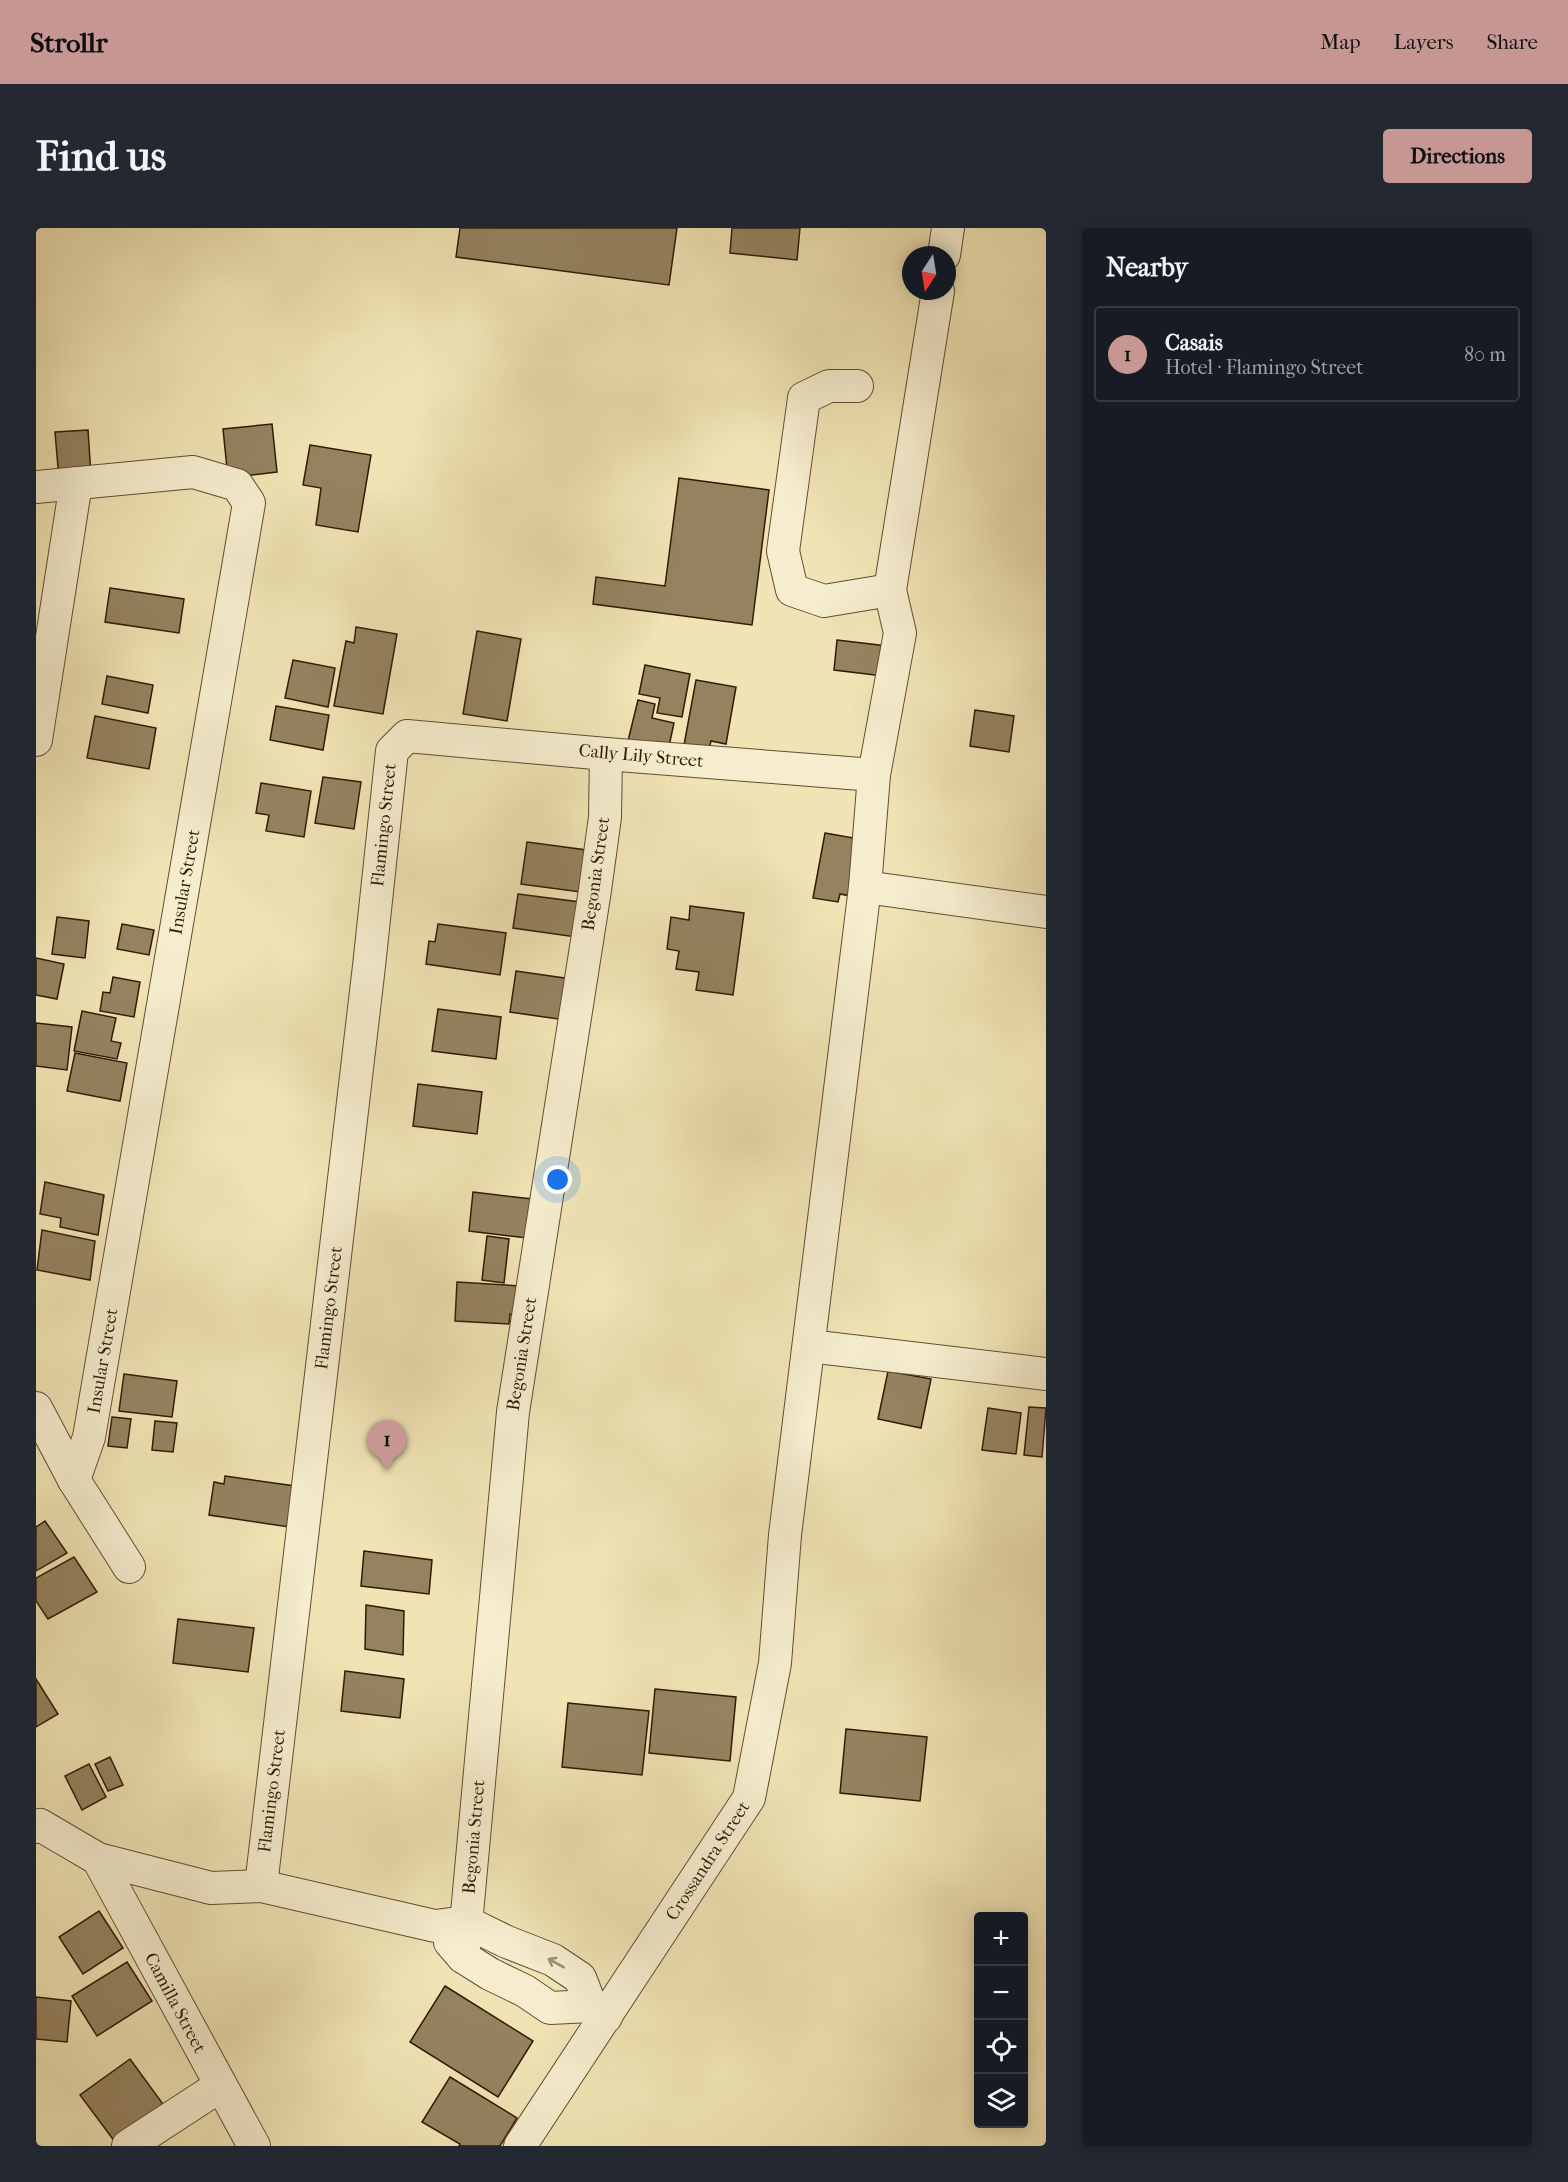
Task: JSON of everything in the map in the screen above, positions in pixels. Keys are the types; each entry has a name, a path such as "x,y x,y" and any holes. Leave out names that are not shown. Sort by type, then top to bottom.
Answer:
{"street":[{"path":"945,246 948,228"},
{"path":"856,386 829,387 804,398 783,551 792,590 824,601 890,590 937,300"},
{"name":"Insular Street","path":"36,487 193,472 237,485 249,503 89,1437 74,1480"},
{"path":"36,740 41,687 76,483"},
{"name":"Crossandra Street","path":"520,2146 599,2012 749,1798 775,1663 785,1534 865,886 874,775 900,633 890,590"},
{"name":"Cally Lily Street","path":"407,736 874,775"},
{"name":"Flamingo Street","path":"261,1886 368,978 392,751 407,736"},
{"name":"Begonia Street","path":"463,1957 513,1412 595,890 605,817 606,754"},
{"path":"865,886 1046,912"},
{"path":"809,1346 1046,1374"},
{"path":"36,1409 74,1480 129,1567"},
{"path":"36,1827 40,1825 98,1859 211,1888 261,1886 435,1926 466,1922 507,1942 553,1960 580,1978 599,2012"},
{"name":"Camilla Street","path":"98,1859 254,2146"},
{"path":"435,1926 463,1957 490,1974 525,1991 550,2008 599,2012"},
{"path":"128,2146 220,2086"}],"building":[{"path":"460,228 677,228 669,285 456,257"},
{"path":"732,228 800,228 797,260 730,253"},
{"path":"272,424 277,472 228,478 223,429"},
{"path":"88,430 91,476 59,479 55,432"},
{"path":"310,445 371,455 358,532 316,525 321,488 303,485"},
{"path":"679,478 769,490 752,625 593,604 596,577 665,586"},
{"path":"110,588 184,599 179,633 105,622"},
{"path":"356,627 397,634 383,714 334,706 346,641 354,643"},
{"path":"477,631 521,639 507,721 463,714"},
{"path":"837,640 887,646 883,676 834,670"},
{"path":"293,660 335,668 328,707 285,698"},
{"path":"645,665 690,674 682,717 657,713 660,698 639,694"},
{"path":"107,676 153,685 148,713 102,704"},
{"path":"696,680 736,687 726,744 711,741 709,749 684,745"},
{"path":"638,700 655,704 652,718 674,723 667,755 627,745"},
{"path":"276,706 329,715 323,750 270,740"},
{"path":"975,710 1014,716 1009,752 970,746"},
{"path":"95,716 156,728 149,769 87,758"},
{"path":"323,777 361,782 354,829 315,823"},
{"path":"261,783 311,791 304,837 266,831 269,815 256,813"},
{"path":"825,833 865,840 855,897 840,894 838,902 813,898"},
{"path":"527,842 594,851 588,893 521,884"},
{"path":"518,894 580,902 576,937 513,928"},
{"path":"690,906 744,913 733,995 696,990 699,972 676,969 679,951 667,949 671,917 689,920"},
{"path":"57,917 89,921 85,958 52,954"},
{"path":"122,924 154,930 149,955 117,949"},
{"path":"438,924 506,933 500,975 426,964 429,941 435,942"},
{"path":"36,958 64,964 57,999 36,995"},
{"path":"516,971 578,980 572,1021 510,1012"},
{"path":"113,977 140,982 134,1017 100,1011 103,992 110,993"},
{"path":"438,1009 501,1017 496,1059 432,1051"},
{"path":"82,1011 116,1018 111,1041 121,1043 117,1059 74,1051"},
{"path":"36,1023 72,1027 67,1070 36,1066"},
{"path":"75,1053 127,1063 120,1101 67,1091"},
{"path":"418,1084 482,1092 477,1134 413,1126"},
{"path":"45,1182 104,1195 98,1235 60,1227 61,1218 40,1214"},
{"path":"473,1192 532,1199 527,1238 469,1231"},
{"path":"42,1230 95,1241 90,1280 37,1270"},
{"path":"487,1236 509,1239 504,1283 482,1280"},
{"path":"457,1282 521,1286 519,1315 510,1314 509,1324 455,1321"},
{"path":"888,1371 931,1379 921,1428 878,1419"},
{"path":"124,1374 177,1381 172,1417 119,1411"},
{"path":"1029,1407 1046,1408 1042,1457 1024,1455"},
{"path":"988,1408 1021,1413 1016,1454 982,1450"},
{"path":"112,1417 131,1419 127,1448 108,1446"},
{"path":"155,1421 177,1423 173,1452 152,1450"},
{"path":"225,1476 295,1486 289,1527 209,1515 214,1482 224,1484"},
{"path":"45,1521 67,1553 36,1571 36,1527"},
{"path":"364,1551 432,1560 429,1594 361,1586"},
{"path":"74,1557 97,1592 48,1619 36,1601 36,1578"},
{"path":"366,1605 404,1611 403,1655 365,1649"},
{"path":"178,1619 254,1628 248,1672 173,1663"},
{"path":"345,1671 404,1679 400,1718 341,1711"},
{"path":"36,1679 58,1714 36,1727"},
{"path":"655,1689 736,1697 730,1761 649,1753"},
{"path":"568,1703 649,1711 642,1775 562,1767"},
{"path":"846,1729 927,1737 920,1801 840,1793"},
{"path":"110,1757 123,1785 108,1791 95,1764"},
{"path":"89,1764 106,1797 82,1810 65,1776"},
{"path":"99,1911 123,1948 83,1974 59,1937"},
{"path":"127,1962 152,2001 97,2036 72,1996"},
{"path":"445,1986 533,2041 498,2097 410,2042"},
{"path":"36,1997 71,2001 67,2042 36,2039"},
{"path":"130,2059 168,2111 118,2146 80,2095"},
{"path":"450,2077 517,2118 500,2146 459,2146 460,2144 422,2122"}],"place":[{"name":"Casais","path":"387,1470"}]}
